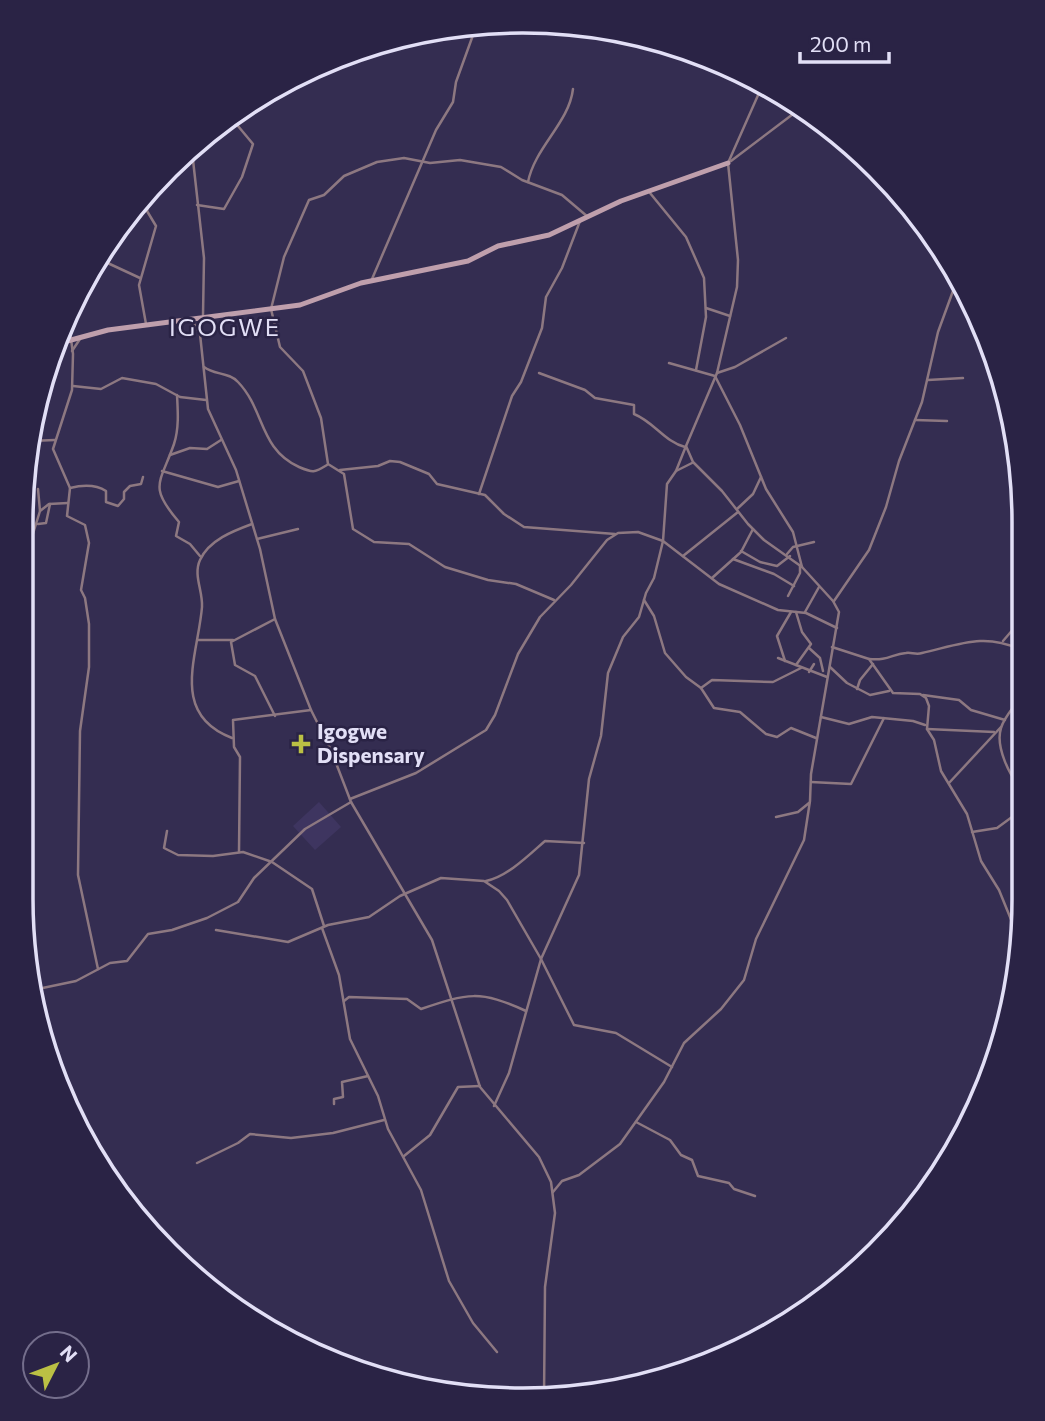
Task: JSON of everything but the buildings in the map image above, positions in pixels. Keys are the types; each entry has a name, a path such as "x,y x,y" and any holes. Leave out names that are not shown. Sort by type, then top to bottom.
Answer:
{"main road":[{"path":"68,341 146,324 308,303 370,282 468,261 498,246 549,235 650,192 728,163"}],"street":[{"path":"370,282 423,162 453,102 456,82 473,36"},
{"path":"528,182 534,164 569,109 573,89"},
{"path":"494,1106 509,1073 541,959 577,883 584,843 589,779 601,736 608,673 616,649 639,617 654,578 663,541 667,484 676,471 716,375 731,316 738,268 728,163 758,94"},
{"path":"728,163 792,115"},
{"path":"197,205 224,209 242,177 253,144 237,126"},
{"path":"328,465 321,418 303,371 280,347 271,309 284,257 310,199 323,196 341,178 367,164 404,158 423,162 460,160 493,165 562,195 588,217"},
{"path":"192,163 204,258 203,317"},
{"path":"650,192 687,239 704,278 706,308 696,370"},
{"path":"146,324 140,278 156,226 148,209"},
{"path":"479,494 512,396 542,328 546,297 562,268 580,221"},
{"path":"108,263 140,278"},
{"path":"833,601 869,550 928,380 938,332 953,291"},
{"path":"706,308 731,316"},
{"path":"191,319 200,334 206,400 239,481 257,539 275,619 311,710 327,740 350,801 432,940 480,1086 539,1157 553,1192 555,1213 545,1287 544,1387"},
{"path":"70,334 72,386 53,450 65,471 70,488 68,518 85,524 89,541 80,588 89,624 89,667 80,733 78,875 98,969"},
{"path":"72,351 81,336"},
{"path":"669,363 716,375 786,338"},
{"path":"204,367 237,381 246,392 267,438 285,461 310,473 319,472 328,465"},
{"path":"539,373 586,390 594,398 634,405 635,414 648,419 656,430 686,447 693,462 753,529 789,553 833,601 839,612 817,739 803,843 756,939 744,980 721,1009 684,1044 672,1067 615,1150 579,1175 562,1181 553,1192"},
{"path":"716,375 736,415 761,477 793,532 801,566 788,596"},
{"path":"72,386 101,389 122,378 156,384 177,395 206,400"},
{"path":"928,380 963,378"},
{"path":"177,395 179,420 158,490 166,508 180,522 176,536 190,544 201,557"},
{"path":"915,420 947,421"},
{"path":"40,441 55,440"},
{"path":"170,455 188,449 206,449 222,440"},
{"path":"328,465 340,470 378,466 390,461 400,462 429,474 435,484 488,496 503,514 524,527 615,534 638,532 663,541 712,578 771,607 804,612 838,628"},
{"path":"676,471 693,462"},
{"path":"162,470 218,487 239,481"},
{"path":"340,470 345,477 352,527 372,541 409,544 454,571 516,584 554,600"},
{"path":"70,488 86,485 101,488 106,491 106,502 118,506 125,499 124,492 130,486 141,484 144,477"},
{"path":"683,556 738,510 753,494 761,477"},
{"path":"33,537 40,511 38,489"},
{"path":"40,511 50,504 68,503"},
{"path":"38,524 46,523 50,504"},
{"path":"232,738 215,729 191,697 190,684 198,640 202,590 197,571 201,557 225,535 252,524"},
{"path":"257,539 298,529"},
{"path":"712,578 741,551 753,529"},
{"path":"42,988 76,981 98,969 130,958 148,934 172,930 238,902 254,878 310,824 350,801 416,773 486,730 501,702 518,654 554,600 571,585 607,540 615,534"},
{"path":"741,551 760,562 777,566 797,545 814,542"},
{"path":"733,559 774,574 794,586"},
{"path":"804,612 820,587"},
{"path":"644,600 654,616 665,653 686,677 701,688 714,708 740,712 768,736 777,737 791,728 817,739"},
{"path":"785,661 776,636 790,612"},
{"path":"796,612 802,632 811,644 796,666"},
{"path":"198,640 233,640 248,636 275,619"},
{"path":"1002,642 1012,630"},
{"path":"832,647 869,659 890,659 905,653 918,654 976,639 1002,642 1012,646"},
{"path":"233,640 235,665 255,676 275,716"},
{"path":"809,648 820,657 823,671"},
{"path":"778,658 827,677"},
{"path":"869,659 889,691"},
{"path":"809,671 814,664"},
{"path":"857,689 860,680 873,664"},
{"path":"819,674 829,667"},
{"path":"829,667 857,689 872,695 889,691 903,695 959,700 971,710 1005,720"},
{"path":"701,688 712,680 774,682 801,668"},
{"path":"923,695 929,706 927,727 949,783 964,808 981,861 999,890 1011,920"},
{"path":"239,852 240,757 232,738 233,720 311,710"},
{"path":"949,783 993,732 1001,727 1012,710"},
{"path":"821,717 849,724 863,718 884,718 913,721 927,727 993,732"},
{"path":"811,782 851,784 884,718"},
{"path":"1001,727 1001,744 1006,765 1012,774"},
{"path":"776,817 798,812 810,801"},
{"path":"972,832 997,828 1012,817"},
{"path":"167,831 163,845 173,854 213,856 239,852 272,862 312,889 340,975 350,1039 368,1076 384,1120 421,1190 449,1281 473,1323 497,1352"},
{"path":"216,930 288,942 323,927 369,917 400,896 445,877 484,881 499,877 545,841 584,843"},
{"path":"484,881 503,894 541,959 574,1025 616,1033 672,1067"},
{"path":"344,1000 349,997 407,999 419,1009 465,997 490,996 526,1011"},
{"path":"334,1104 334,1099 343,1097 342,1082 368,1076"},
{"path":"403,1157 430,1135 458,1087 480,1086"},
{"path":"197,1163 237,1143 250,1133 291,1138 332,1133 384,1120"},
{"path":"635,1122 670,1140 681,1155 692,1160 698,1176 726,1183 735,1190 755,1196"}],"shaded area":[{"path":"319,802 341,827 315,850 293,826"}],"place":[{"name":"Igogwe Dispensary","path":"301,744"}],"district":[{"name":"IGOGWE","path":"225,328"}]}
